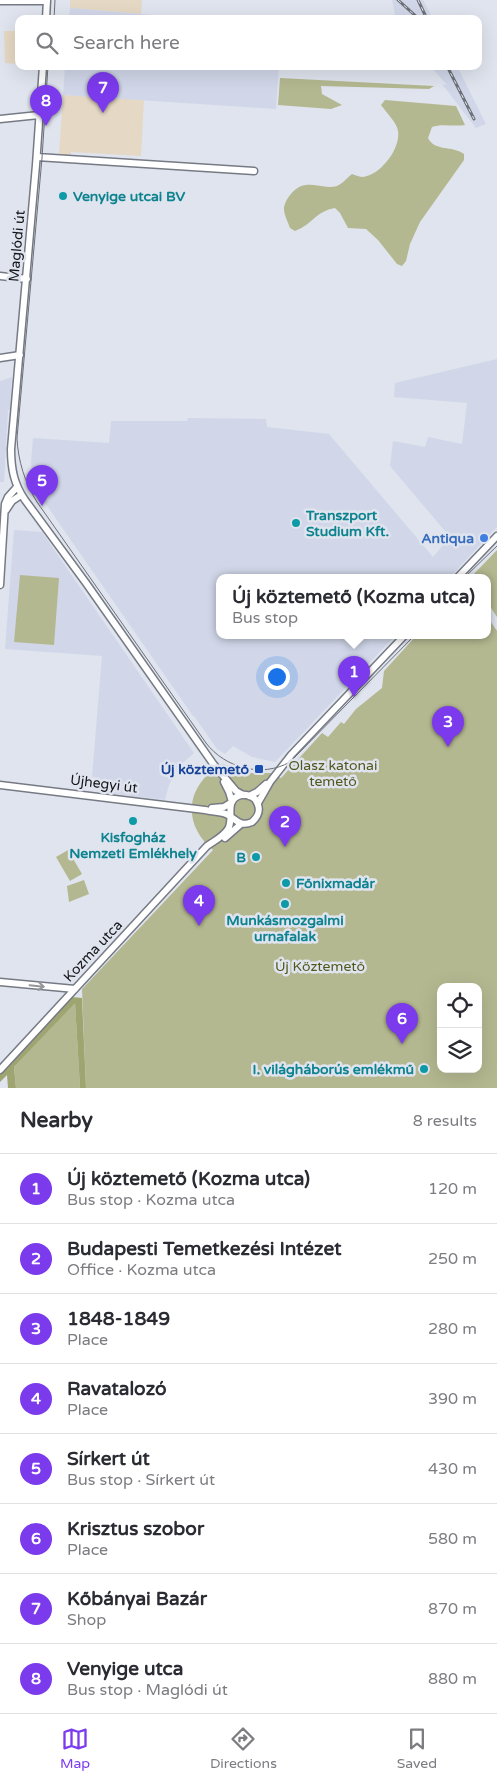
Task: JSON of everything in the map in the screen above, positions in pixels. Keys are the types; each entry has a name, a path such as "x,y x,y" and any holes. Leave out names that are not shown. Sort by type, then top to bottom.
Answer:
{"street":[{"path":"0,1 47,0 46,15"},
{"name":"Maglódi út","path":"43,70 27,279 11,449 12,470 21,495 86,583 218,770"},
{"path":"0,119 39,115"},
{"path":"36,158 254,171"},
{"path":"0,276 27,279"},
{"path":"0,358 20,356"},
{"path":"0,585 2,530 6,500 17,487"},
{"path":"5,514 9,504 21,495"},
{"path":"461,574 497,536"},
{"name":"Kozma utca","path":"205,849 221,841 241,824 249,824 256,820 259,813 258,803 270,782 323,721 401,639"},
{"path":"218,770 236,791 255,799 258,803"},
{"path":"218,770 232,802 229,811 232,817 241,824"},
{"name":"Kozma utca","path":"232,802 237,797 257,792 270,782"},
{"name":"Újhegyi út","path":"0,785 205,810 223,813 232,817"},
{"name":"Újhegyi út","path":"205,810 221,808 232,802"},
{"name":"Kozma utca","path":"0,1070 205,849 226,832 232,817"},
{"path":"0,982 75,989"}],"shaded area":[{"path":"70,0 142,0 141,14 70,8"},
{"path":"392,0 423,0 431,15 395,15"},
{"path":"70,8 154,15 69,15"},
{"path":"4,31 15,31 15,64 5,63"},
{"path":"65,70 279,70 276,109 63,95"},
{"path":"434,70 459,70 486,124 476,128 442,84 447,85"},
{"path":"63,95 144,100 141,156 71,152 71,156 59,155"},
{"path":"497,359 497,527 453,574 216,574 216,639 392,639 275,762 252,757 233,746 225,754 217,749 193,716 43,500 33,483 31,462 33,438 109,443 111,421 187,421 188,418 266,419 267,427 329,434 433,557 450,537 390,466 393,441 425,447 428,437 462,444 467,403 394,397 395,383"},
{"path":"12,377 4,482 0,482 0,381"},
{"path":"14,530 42,532 194,753 178,767 169,785 165,800 100,792 98,789 100,778 92,777 102,656 5,649"}],"green space":[{"path":"280,78 434,86 429,89 321,86 322,94 342,105 331,109 278,105"},
{"path":"385,100 456,106 465,125 440,125 432,127 428,138 431,142 439,147 459,151 464,154 464,160 420,222 410,244 406,261 402,266 397,264 378,240 366,229 348,228 335,208 323,212 295,231 290,228 284,211 288,197 298,187 310,185 337,186 352,174 363,177 370,175 383,166 393,152 398,138 396,125 381,105"},
{"path":"497,550 497,617 491,608 491,574 474,574"},
{"path":"20,575 59,578 54,645 14,642"},
{"name":"Új Köztemető","path":"491,622 497,631 497,1088 86,1088 82,989 213,850 205,842 194,824 192,804 194,794 199,785 207,775 223,764 251,773 272,773 281,778 322,733 328,737 341,722 344,724 356,709 382,688 384,671 413,639 491,639"},
{"path":"68,850 82,874 70,881 56,857"},
{"path":"84,880 89,894 69,902 67,886"},
{"path":"72,997 82,998 86,1088 80,1088 75,1003 14,1067 16,1088 8,1088 7,1075 0,1082 0,1074"},
{"path":"75,1002 80,1088 16,1088 14,1067"}],"tram line":[{"path":"54,15 55,0"},
{"path":"48,70 42,158 17,438 23,472 37,502 206,743 223,759 234,764 256,770 279,767 290,762 411,639"},
{"path":"468,574 497,546"}],"railway":[{"path":"398,0 415,15"},
{"path":"418,0 425,15"},
{"path":"449,70 474,119"}],"place":[{"name":"Kőbányai Bazár","path":"103,113"},
{"name":"Venyige utca","path":"46,126"},
{"name":"Venyige utcai BV","path":"63,196"},
{"name":"Sírkert út","path":"42,506"},
{"name":"Transzport Studium Kft.","path":"296,523"},
{"name":"Antiqua","path":"484,538"},
{"name":"Új köztemető (Kozma utca)","path":"354,697"},
{"name":"1848-1849","path":"448,747"},
{"name":"Új köztemető","path":"259,769"},
{"name":"Kisfogház Nemzeti Emlékhely","path":"133,821"},
{"name":"Budapesti Temetkezési Intézet","path":"285,847"},
{"name":"B","path":"256,857"},
{"name":"Főnixmadár","path":"286,883"},
{"name":"Munkásmozgalmi urnafalak","path":"285,904"},
{"name":"Ravatalozó","path":"199,926"},
{"name":"Krisztus szobor","path":"402,1044"},
{"name":"I. világháborús emlékmű","path":"424,1069"}],"park label":[{"name":"Olasz katonai temető","path":"333,774"}]}
